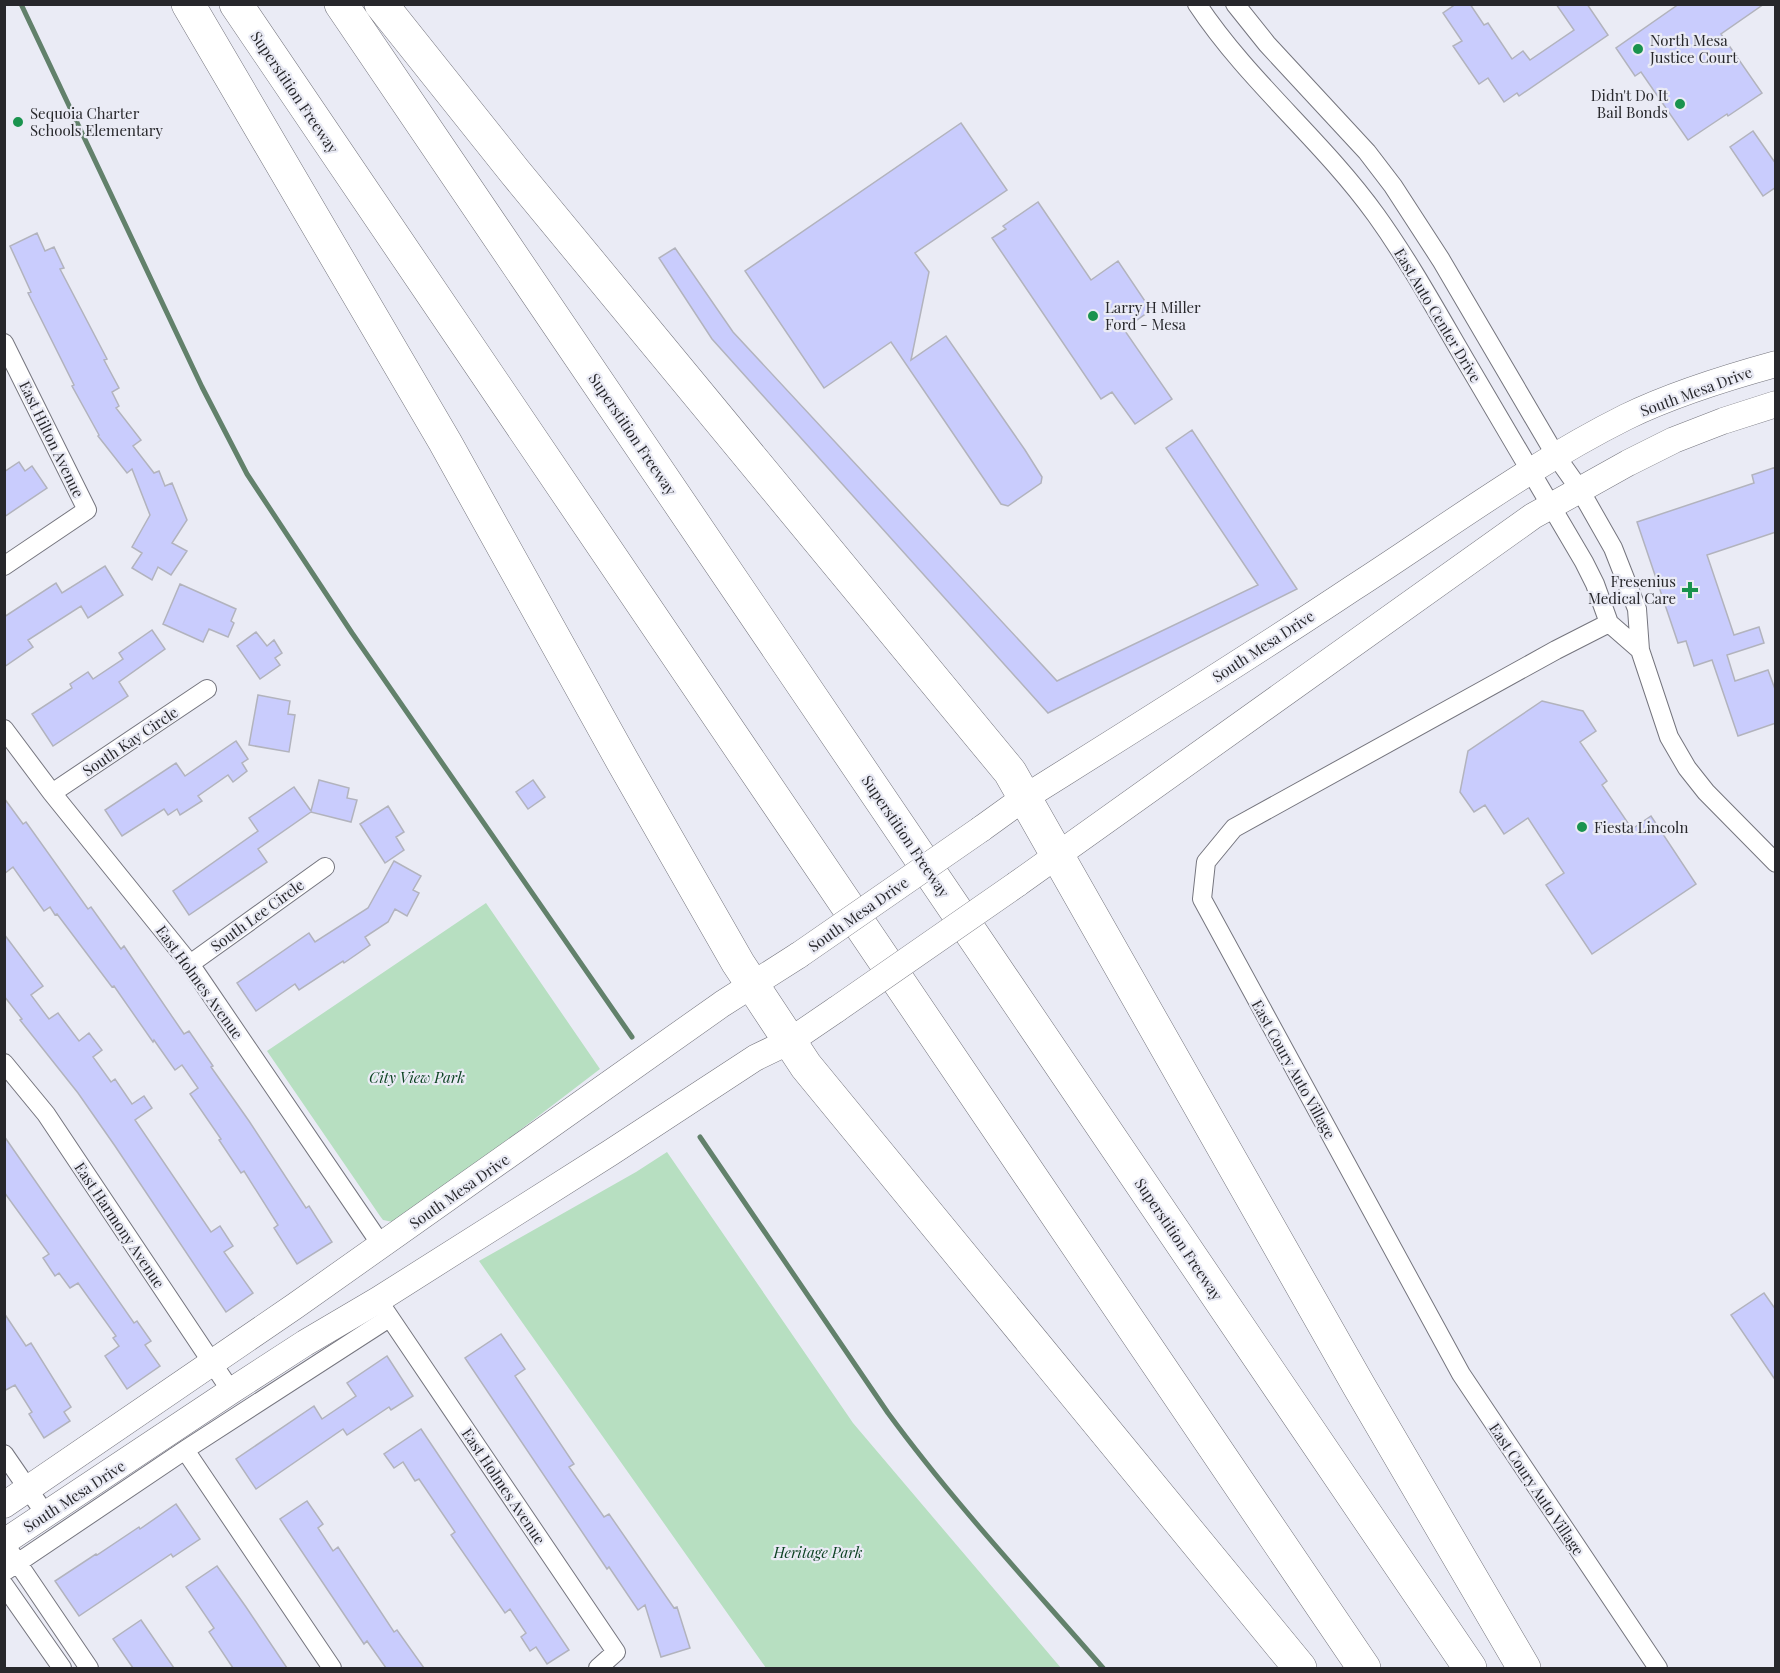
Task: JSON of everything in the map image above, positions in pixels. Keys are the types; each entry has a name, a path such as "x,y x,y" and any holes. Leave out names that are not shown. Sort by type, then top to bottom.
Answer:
{"highway":[{"path":"188,4 445,442 738,963 806,1066 1300,1668"},
{"name":"Superstition Freeway","path":"236,4 1364,1668"},
{"name":"Superstition Freeway","path":"341,4 1470,1668"},
{"path":"381,4 515,172 1010,772 1365,1397 1524,1668"}],"main road":[{"name":"South Mesa Drive","path":"4,1505 382,1246 690,1026 799,955 1024,798 1343,595 1531,471 1627,417 1681,393 1776,364"},
{"path":"1688,434 1736,399 1776,387"},
{"name":"South Mesa Drive","path":"4,1542 305,1343 384,1309 617,1149 755,1058 790,1041 1058,856 1533,516 1628,463 1688,434 1776,404"}],"street":[{"name":"East Auto Center Drive","path":"1197,4 1228,48 1312,138 1376,214 1422,286 1551,506 1595,584 1609,623 1640,650"},
{"name":"East Auto Center Drive","path":"1235,4 1267,44 1367,152 1393,186 1441,260 1613,548 1637,609 1640,650 1669,737 1687,768 1706,792 1776,863"},
{"name":"East Hilton Avenue","path":"4,343 87,510 4,566"},
{"name":"East Coury Auto Village","path":"1609,623 1234,828 1206,862 1202,898 1461,1374 1658,1668"},
{"name":"South Kay Circle","path":"52,793 207,689"},
{"name":"East Holmes Avenue","path":"4,729 52,793 190,963 382,1246"},
{"name":"South Lee Circle","path":"190,963 325,867"},
{"name":"East Harmony Avenue","path":"4,1063 45,1114 231,1390"},
{"name":"East Holmes Avenue","path":"384,1309 616,1652 598,1668"},
{"name":"South Mesa Drive","path":"11,1568 185,1450 384,1309"},
{"path":"185,1450 332,1668"},
{"path":"4,1454 46,1515"},
{"path":"4,1542 11,1568 89,1668"},
{"path":"4,1585 62,1668"}],"green space":[{"name":"City View Park","path":"486,903 600,1069 473,1166 393,1222 383,1220 267,1051"},
{"name":"Heritage Park","path":"667,1152 853,1423 1061,1668 766,1668 479,1261"}],"building":[{"path":"1456,4 1470,4 1484,25 1488,23 1512,59 1523,51 1530,60 1574,30 1556,4 1587,4 1608,35 1519,96 1517,93 1504,102 1488,78 1479,84 1453,46 1462,41 1443,13"},
{"path":"1679,4 1764,4 1721,34 1762,93 1688,140 1641,72 1635,76 1616,48"},
{"path":"961,123 1007,190 915,253 929,272 911,360 946,336 1025,450 1042,477 1041,483 1008,506 1001,504 891,342 824,388 745,271"},
{"path":"1753,131 1776,164 1776,187 1763,196 1730,147"},
{"name":"Larry H Miller Ford - Mesa","path":"1038,202 1091,280 1118,261 1151,310 1125,331 1172,399 1135,424 1112,392 1101,399 992,238 1006,229 1003,226"},
{"path":"37,233 45,251 54,247 64,268 60,269 107,359 104,360 119,388 112,392 119,406 116,408 141,440 133,446 154,473 159,471 165,486 172,483 187,520 172,543 187,551 171,575 158,567 152,580 132,568 142,553 132,547 150,515 132,469 127,473 98,436 28,293 31,292 10,246"},
{"path":"675,248 733,332 1057,681 1258,585 1166,448 1192,430 1297,589 1048,713 712,339 659,258"},
{"path":"19,462 25,471 32,466 47,488 4,517 4,472"},
{"name":"Fresenius Medical Care","path":"1776,467 1776,532 1707,555 1734,635 1759,627 1764,643 1727,655 1735,681 1768,670 1776,692 1776,723 1738,736 1712,660 1694,666 1686,641 1678,643 1637,522 1754,483 1752,475"},
{"path":"105,566 123,595 88,618 81,606 28,640 33,647 4,667 4,617 56,583 62,593"},
{"path":"180,584 236,609 231,621 234,623 228,637 209,629 203,642 163,624"},
{"path":"152,630 165,649 119,682 128,696 53,746 32,714 72,688 70,684 88,672 93,679 123,659 119,653"},
{"path":"256,632 267,646 274,640 282,653 275,658 280,665 260,679 237,646"},
{"path":"258,695 290,701 288,714 295,715 289,752 249,745"},
{"name":"Fiesta Lincoln","path":"1542,701 1583,711 1596,731 1580,742 1607,781 1602,785 1632,829 1651,816 1696,884 1592,954 1546,885 1564,873 1528,818 1504,834 1485,805 1474,812 1460,792 1468,751"},
{"path":"236,741 248,759 242,763 247,771 233,782 228,775 198,796 202,801 180,815 177,809 168,815 164,809 122,836 105,810 176,763 185,776"},
{"path":"319,780 349,788 347,798 357,800 351,822 311,812 258,849 267,862 189,915 173,891 258,831 249,818 294,787 311,811"},
{"path":"533,780 545,797 528,809 516,792"},
{"path":"4,798 23,824 26,822 88,909 91,907 121,949 124,946 184,1034 189,1031 306,1208 309,1206 332,1242 297,1264 274,1228 278,1225 244,1171 241,1173 190,1094 198,1088 182,1065 175,1070 114,986 112,987 57,914 55,915 50,907 44,911 13,867 4,874"},
{"path":"388,806 404,832 396,837 404,850 385,863 360,824"},
{"path":"394,861 421,876 413,890 419,893 407,916 395,909 388,922 365,937 370,945 299,990 295,984 256,1011 237,983 309,933 315,942 368,908"},
{"path":"4,934 43,986 31,995 49,1019 58,1013 79,1041 89,1033 102,1050 93,1057 111,1082 115,1079 132,1104 144,1096 152,1108 135,1120 211,1232 220,1226 233,1246 224,1252 253,1293 226,1312 78,1093 20,1020 22,1019 4,996"},
{"path":"4,1136 134,1323 137,1321 151,1341 145,1345 160,1366 127,1389 105,1356 119,1346 113,1338 116,1336 78,1283 70,1288 59,1273 55,1276 43,1258 49,1254 4,1192"},
{"path":"1764,1293 1776,1310 1776,1381 1731,1315"},
{"path":"4,1313 26,1346 31,1343 71,1407 64,1412 70,1421 44,1438 29,1414 32,1412 15,1385 4,1391"},
{"path":"501,1334 525,1369 515,1376 574,1464 569,1467 604,1517 609,1514 674,1608 677,1607 690,1648 661,1657 645,1605 638,1610 609,1567 607,1569 465,1358"},
{"path":"387,1356 413,1396 391,1410 389,1407 347,1435 343,1429 256,1489 236,1459 314,1406 322,1419 356,1396 347,1383"},
{"path":"421,1429 569,1650 547,1664 536,1647 530,1651 521,1637 526,1633 510,1609 505,1613 451,1535 455,1532 419,1479 415,1481 403,1462 394,1468 384,1454"},
{"path":"307,1501 323,1524 318,1528 333,1551 338,1547 394,1632 397,1630 424,1668 386,1668 367,1641 364,1644 280,1519"},
{"path":"176,1504 200,1539 173,1557 171,1554 79,1616 55,1581"},
{"path":"217,1566 287,1668 233,1668 209,1632 214,1628 186,1587"},
{"path":"141,1620 174,1668 133,1668 113,1639"}],"waterway":[{"path":"21,4 202,387 247,474 352,633 632,1037"},
{"path":"700,1137 888,1413 913,1446 993,1543 1103,1668"}],"place":[{"name":"North Mesa Justice Court","path":"1638,49"},
{"name":"Didn't Do It Bail Bonds","path":"1680,104"},
{"name":"Sequoia Charter Schools Elementary","path":"18,122"},
{"name":"Larry H Miller Ford - Mesa","path":"1093,316"},
{"name":"Fresenius Medical Care","path":"1690,590"},
{"name":"Fiesta Lincoln","path":"1582,827"}]}
